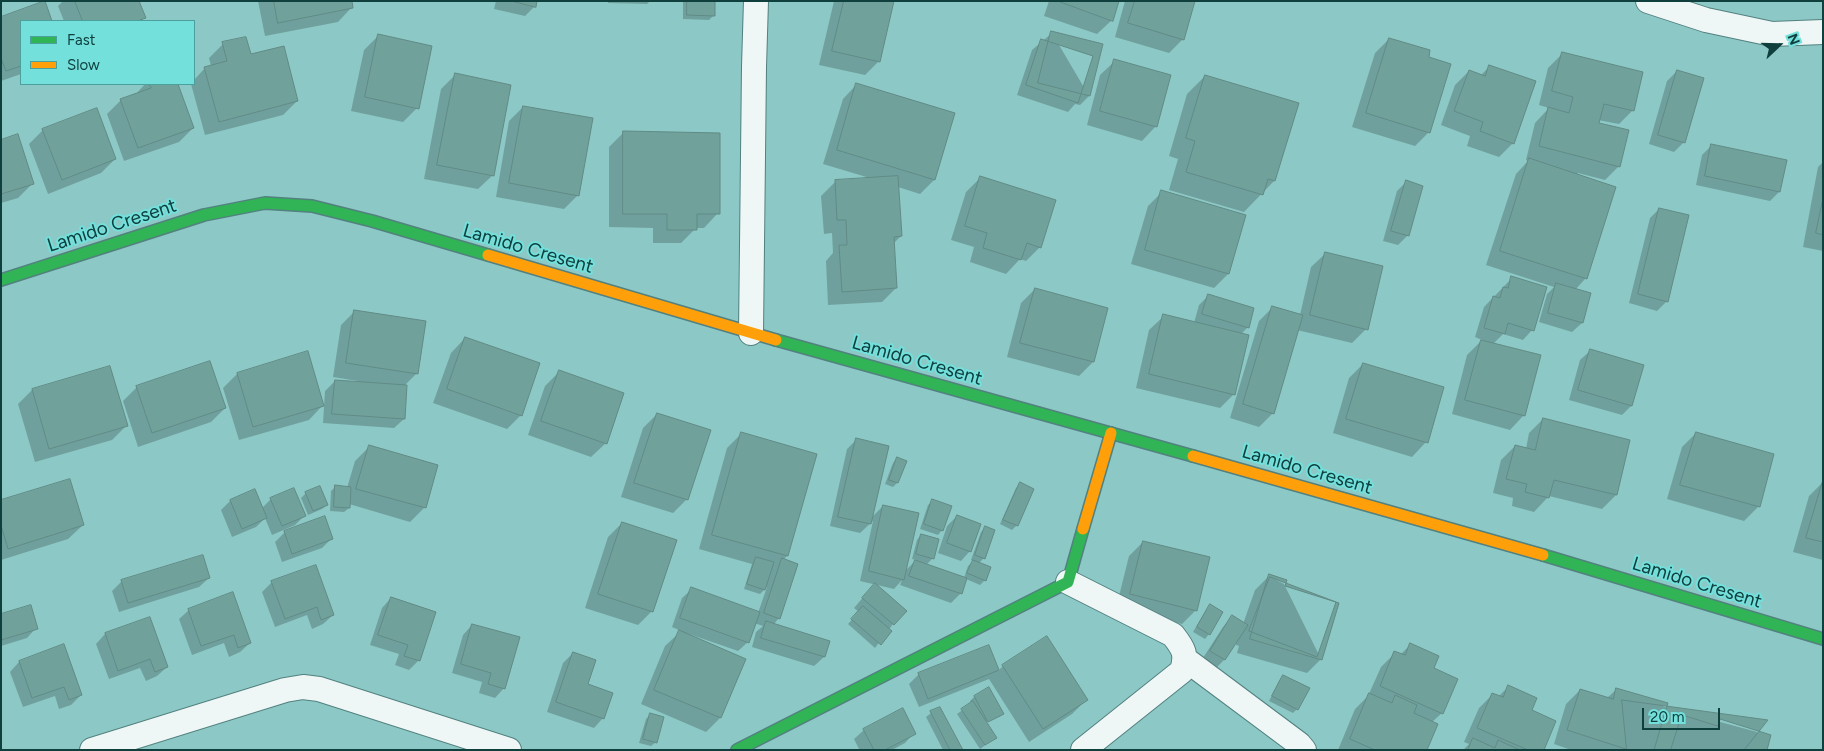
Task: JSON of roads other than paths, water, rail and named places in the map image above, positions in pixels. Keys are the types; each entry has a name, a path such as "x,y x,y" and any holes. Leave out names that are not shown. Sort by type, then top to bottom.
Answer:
{"street":[{"path":"751,333 756,1"},
{"path":"1648,1 1706,20 1772,34 1823,32"},
{"name":"Lamido Cresent","path":"1,280 204,215 265,203 312,206 372,221 751,333 1492,540 1823,639"},
{"path":"737,750 1068,582 1111,433"},
{"path":"1068,582 1173,635 1183,648 1185,659 1182,671 1084,750"},
{"path":"1185,659 1299,744 1304,750"},
{"path":"92,750 285,690 302,687 318,689 509,750"}]}
